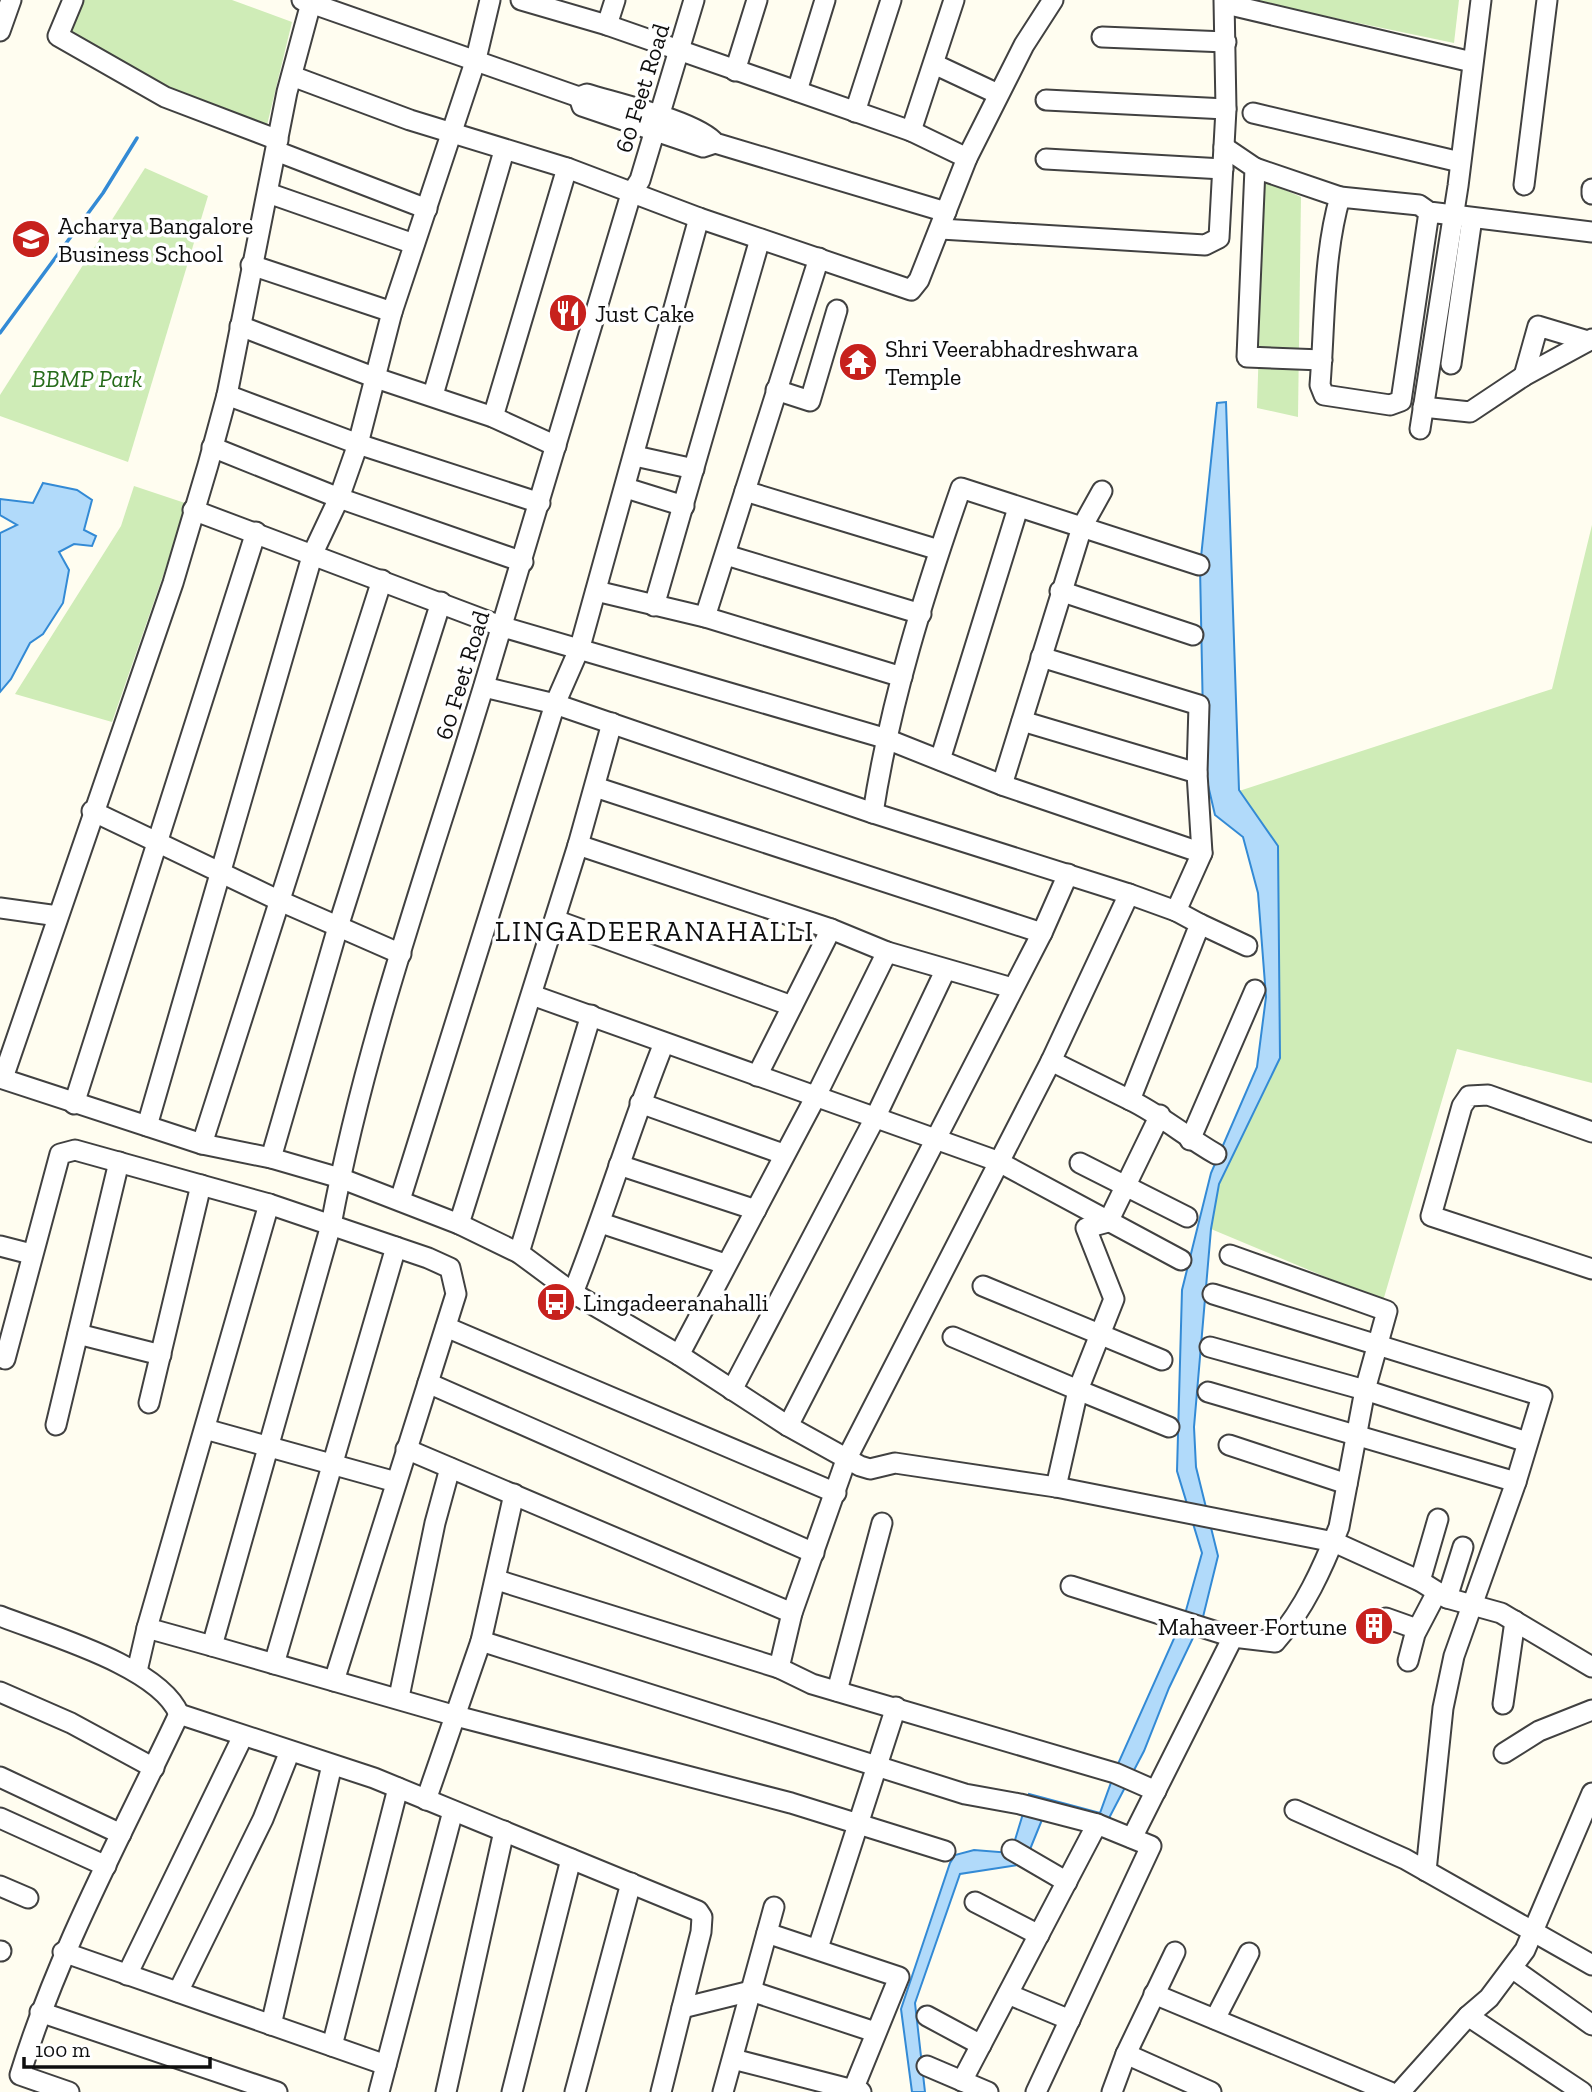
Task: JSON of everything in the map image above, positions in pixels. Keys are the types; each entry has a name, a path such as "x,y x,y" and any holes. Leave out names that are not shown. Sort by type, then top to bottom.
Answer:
{"street":[{"path":"73,0 58,36 165,97 427,208"},
{"path":"147,1126 313,553 339,498 358,444 392,312 476,59 490,0"},
{"path":"521,0 548,4 911,131 967,158"},
{"path":"607,25 615,0"},
{"name":"60 Feet Road","path":"212,1646 331,1224 340,1178 401,954 523,562 632,190 640,180 652,122 673,49 681,0"},
{"name":"60 Feet Road","path":"673,49 694,0"},
{"path":"735,71 757,0"},
{"path":"797,91 825,0"},
{"path":"855,112 891,0"},
{"path":"911,131 954,0"},
{"path":"292,75 504,151 632,190 699,218 911,290 944,221 967,158 998,94 1024,45 1053,0"},
{"path":"1451,365 1462,217 1460,162 1481,0"},
{"path":"1524,185 1547,0"},
{"path":"0,32 7,1"},
{"path":"1472,62 1225,2 1226,109 1219,238 1205,245 944,221 715,143 707,133 583,106 579,97 306,2 227,394 212,447 173,583 1,1078 202,1144 271,1158 340,1178 459,1224 519,1253 573,1293 679,1355 788,1426 846,1460 870,1469 895,1463 1056,1488 1334,1542 1420,1581 1442,1595 1515,1621 1592,1667"},
{"path":"1102,37 1226,41"},
{"path":"934,64 998,94"},
{"path":"1046,100 1226,109"},
{"path":"1253,113 1460,162"},
{"path":"1224,146 1255,168 1340,197 1419,205 1429,212 1462,217 1592,232"},
{"path":"433,396 504,151"},
{"path":"1046,159 1223,169"},
{"path":"1255,168 1247,357 1322,360"},
{"path":"493,417 567,169"},
{"path":"268,193 414,244"},
{"path":"1340,197 1334,220 1322,360 1320,385 1324,395 1390,405 1401,401 1429,212"},
{"path":"1420,429 1462,217"},
{"path":"400,1200 555,705 580,647 699,218"},
{"path":"654,606 760,239"},
{"path":"705,617 820,258"},
{"path":"251,265 392,312"},
{"path":"776,390 810,401 836,310"},
{"path":"240,326 376,378 493,417 556,446"},
{"path":"1524,376 1538,326 1590,340"},
{"path":"1423,407 1470,412 1524,376 1590,340"},
{"path":"227,394 358,444 540,503"},
{"path":"212,447 339,498 523,562"},
{"path":"635,456 694,469"},
{"path":"626,488 684,506"},
{"path":"873,813 884,738 939,550 961,488 1199,565"},
{"path":"745,491 939,550"},
{"path":"1002,785 1060,591 1082,527 1102,491"},
{"path":"940,760 1017,508"},
{"path":"193,510 313,553 503,627 580,647 884,738 1002,785 1202,853"},
{"path":"74,1104 256,532"},
{"path":"726,555 920,614"},
{"path":"202,1144 382,580"},
{"path":"596,591 705,617 902,677"},
{"path":"1060,591 1193,635"},
{"path":"271,1158 338,927 441,602"},
{"path":"1041,657 1199,705 1197,773 1202,853 1176,911"},
{"path":"484,687 612,723 873,813 1129,894 1176,911 1247,946"},
{"path":"1022,721 1197,773"},
{"path":"459,1224 579,845 612,723"},
{"path":"595,787 1042,933"},
{"path":"92,811 280,901 401,954"},
{"path":"579,845 831,929 887,952 1012,988"},
{"path":"788,1426 1042,933 1068,874"},
{"path":"779,1668 792,1613 846,1460 997,1161 1051,1061 1129,894"},
{"path":"0,908 58,916"},
{"path":"555,920 793,1006"},
{"path":"1130,1100 1200,924"},
{"path":"757,1076 831,929"},
{"path":"679,1355 815,1098 887,952"},
{"path":"732,1390 876,1116 946,971"},
{"path":"1190,1140 1255,990"},
{"path":"532,995 997,1161 1181,1260"},
{"path":"519,1253 591,1015"},
{"path":"573,1293 601,1223 640,1103 664,1043"},
{"path":"1051,1061 1160,1115 1190,1140 1216,1154"},
{"path":"1592,1132 1488,1095 1469,1096 1462,1106 1431,1216 1592,1269"},
{"path":"640,1103 783,1154"},
{"path":"1056,1488 1078,1390 1114,1298 1086,1228 1108,1222 1160,1115"},
{"path":"5,1359 60,1154 75,1150 270,1204 450,1268 456,1294 334,1681"},
{"path":"56,1425 119,1162"},
{"path":"1080,1163 1187,1217"},
{"path":"620,1165 756,1210"},
{"path":"149,1404 201,1185"},
{"path":"137,1671 147,1628 270,1204"},
{"path":"601,1223 725,1264"},
{"path":"0,1245 31,1254"},
{"path":"274,1664 396,1247"},
{"path":"1071,1586 1233,1637 1275,1642 1293,1622 1334,1542 1365,1390 1387,1311 1230,1255"},
{"path":"983,1286 1162,1360"},
{"path":"1213,1294 1542,1396 1516,1482 1459,1636 1443,1708 1426,1871"},
{"path":"0,1305 20,1309"},
{"path":"446,1327 836,1493"},
{"path":"78,1334 161,1355"},
{"path":"953,1337 1169,1427"},
{"path":"1210,1348 1365,1390 1527,1442"},
{"path":"428,1383 814,1553"},
{"path":"1208,1392 1356,1438 1516,1482"},
{"path":"205,1429 396,1482"},
{"path":"1229,1445 1347,1484"},
{"path":"406,1449 792,1613"},
{"path":"399,1697 435,1522 450,1468"},
{"path":"426,1800 481,1641 497,1580 514,1494"},
{"path":"1420,1581 1438,1519"},
{"path":"837,1691 882,1523"},
{"path":"1408,1661 1417,1629 1442,1595 1463,1547"},
{"path":"497,1580 779,1668 812,1684 1122,1776 1156,1791"},
{"path":"0,1616 137,1671 173,1699 179,1714 64,1952 40,2012 20,2075 69,2092"},
{"path":"1386,1618 1417,1629"},
{"path":"1503,1704 1515,1621"},
{"path":"147,1628 399,1697 456,1716 859,1823 945,1852"},
{"path":"1132,1838 1233,1637"},
{"path":"481,1641 878,1764 965,1794 1097,1824 1151,1846 1036,2092"},
{"path":"0,1692 71,1723 154,1768"},
{"path":"818,1948 896,1707"},
{"path":"1504,1753 1539,1731 1592,1710"},
{"path":"179,1714 373,1778 698,1910 702,1917 661,2092"},
{"path":"127,1975 243,1736"},
{"path":"178,1992 263,1819 290,1751"},
{"path":"271,2025 332,1765"},
{"path":"0,1777 121,1834"},
{"path":"332,2046 397,1788"},
{"path":"1401,2092 1468,2016 1489,1998 1512,1968 1532,1933 1592,1793"},
{"path":"1295,1810 1426,1871 1592,1965"},
{"path":"379,2092 453,1811"},
{"path":"0,1818 106,1866"},
{"path":"962,2081 1097,1824"},
{"path":"446,2092 504,1831"},
{"path":"1574,1835 1592,1845"},
{"path":"1012,1850 1067,1882"},
{"path":"512,2092 571,1859"},
{"path":"575,2092 631,1883"},
{"path":"0,1886 28,1898"},
{"path":"975,1902 1039,1935"},
{"path":"723,2092 774,1907"},
{"path":"733,2059 857,2091 875,2032 900,1977 767,1933"},
{"path":"64,1952 386,2066"},
{"path":"1112,2092 1126,2054 1175,1952"},
{"path":"1215,2019 1249,1952"},
{"path":"1512,1968 1592,2025"},
{"path":"682,2008 751,1991 875,2032"},
{"path":"1008,1994 1070,2020"},
{"path":"1154,1994 1390,2092"},
{"path":"40,2012 277,2092"},
{"path":"927,2016 981,2045"},
{"path":"1468,2016 1582,2092"},
{"path":"1126,2054 1211,2092"},
{"path":"927,2066 988,2092"}],"green space":[{"path":"84,0 232,0 292,22 267,125 166,86 70,34"},
{"path":"1249,0 1459,0 1454,43"},
{"name":"BBMP Park","path":"145,168 208,196 128,462 0,416 0,395"},
{"path":"1264,181 1301,197 1298,417 1257,408"},
{"path":"134,486 188,504 112,722 15,694 121,526"},
{"path":"1592,525 1592,1083 1457,1049 1383,1301 1211,1229 1219,1184 1280,1058 1278,846 1239,791 1552,689"}],"water":[{"path":"1226,402 1239,790 1278,846 1280,1058 1219,1184 1211,1229 1194,1427 1196,1467 1218,1556 1203,1617 1169,1688 1144,1751 1108,1820 1048,1805 1024,1864 960,1874 915,2003 925,2092 912,2092 901,2009 950,1863 955,1855 974,1850 1011,1853 1029,1794 1100,1813 1117,1766 1185,1614 1202,1553 1177,1471 1182,1290 1211,1173 1257,1067 1266,997 1258,893 1243,837 1215,815 1204,768 1200,567 1217,403"},
{"path":"43,483 77,490 92,500 84,530 96,536 92,546 74,544 59,552 69,570 63,603 43,634 30,643 11,679 0,692 0,533 17,525 0,515 0,499 33,503"}],"waterway":[{"path":"0,333 103,193 137,138"}],"place":[{"name":"Acharya Bangalore Business School","path":"31,239"},
{"name":"Just Cake","path":"568,313"},
{"name":"Shri Veerabhadreshwara Temple","path":"858,362"},
{"name":"Lingadeeranahalli","path":"556,1302"},
{"name":"Mahaveer Fortune","path":"1374,1626"}],"district":[{"name":"LINGADEERANAHALLI","path":"655,931"}]}
